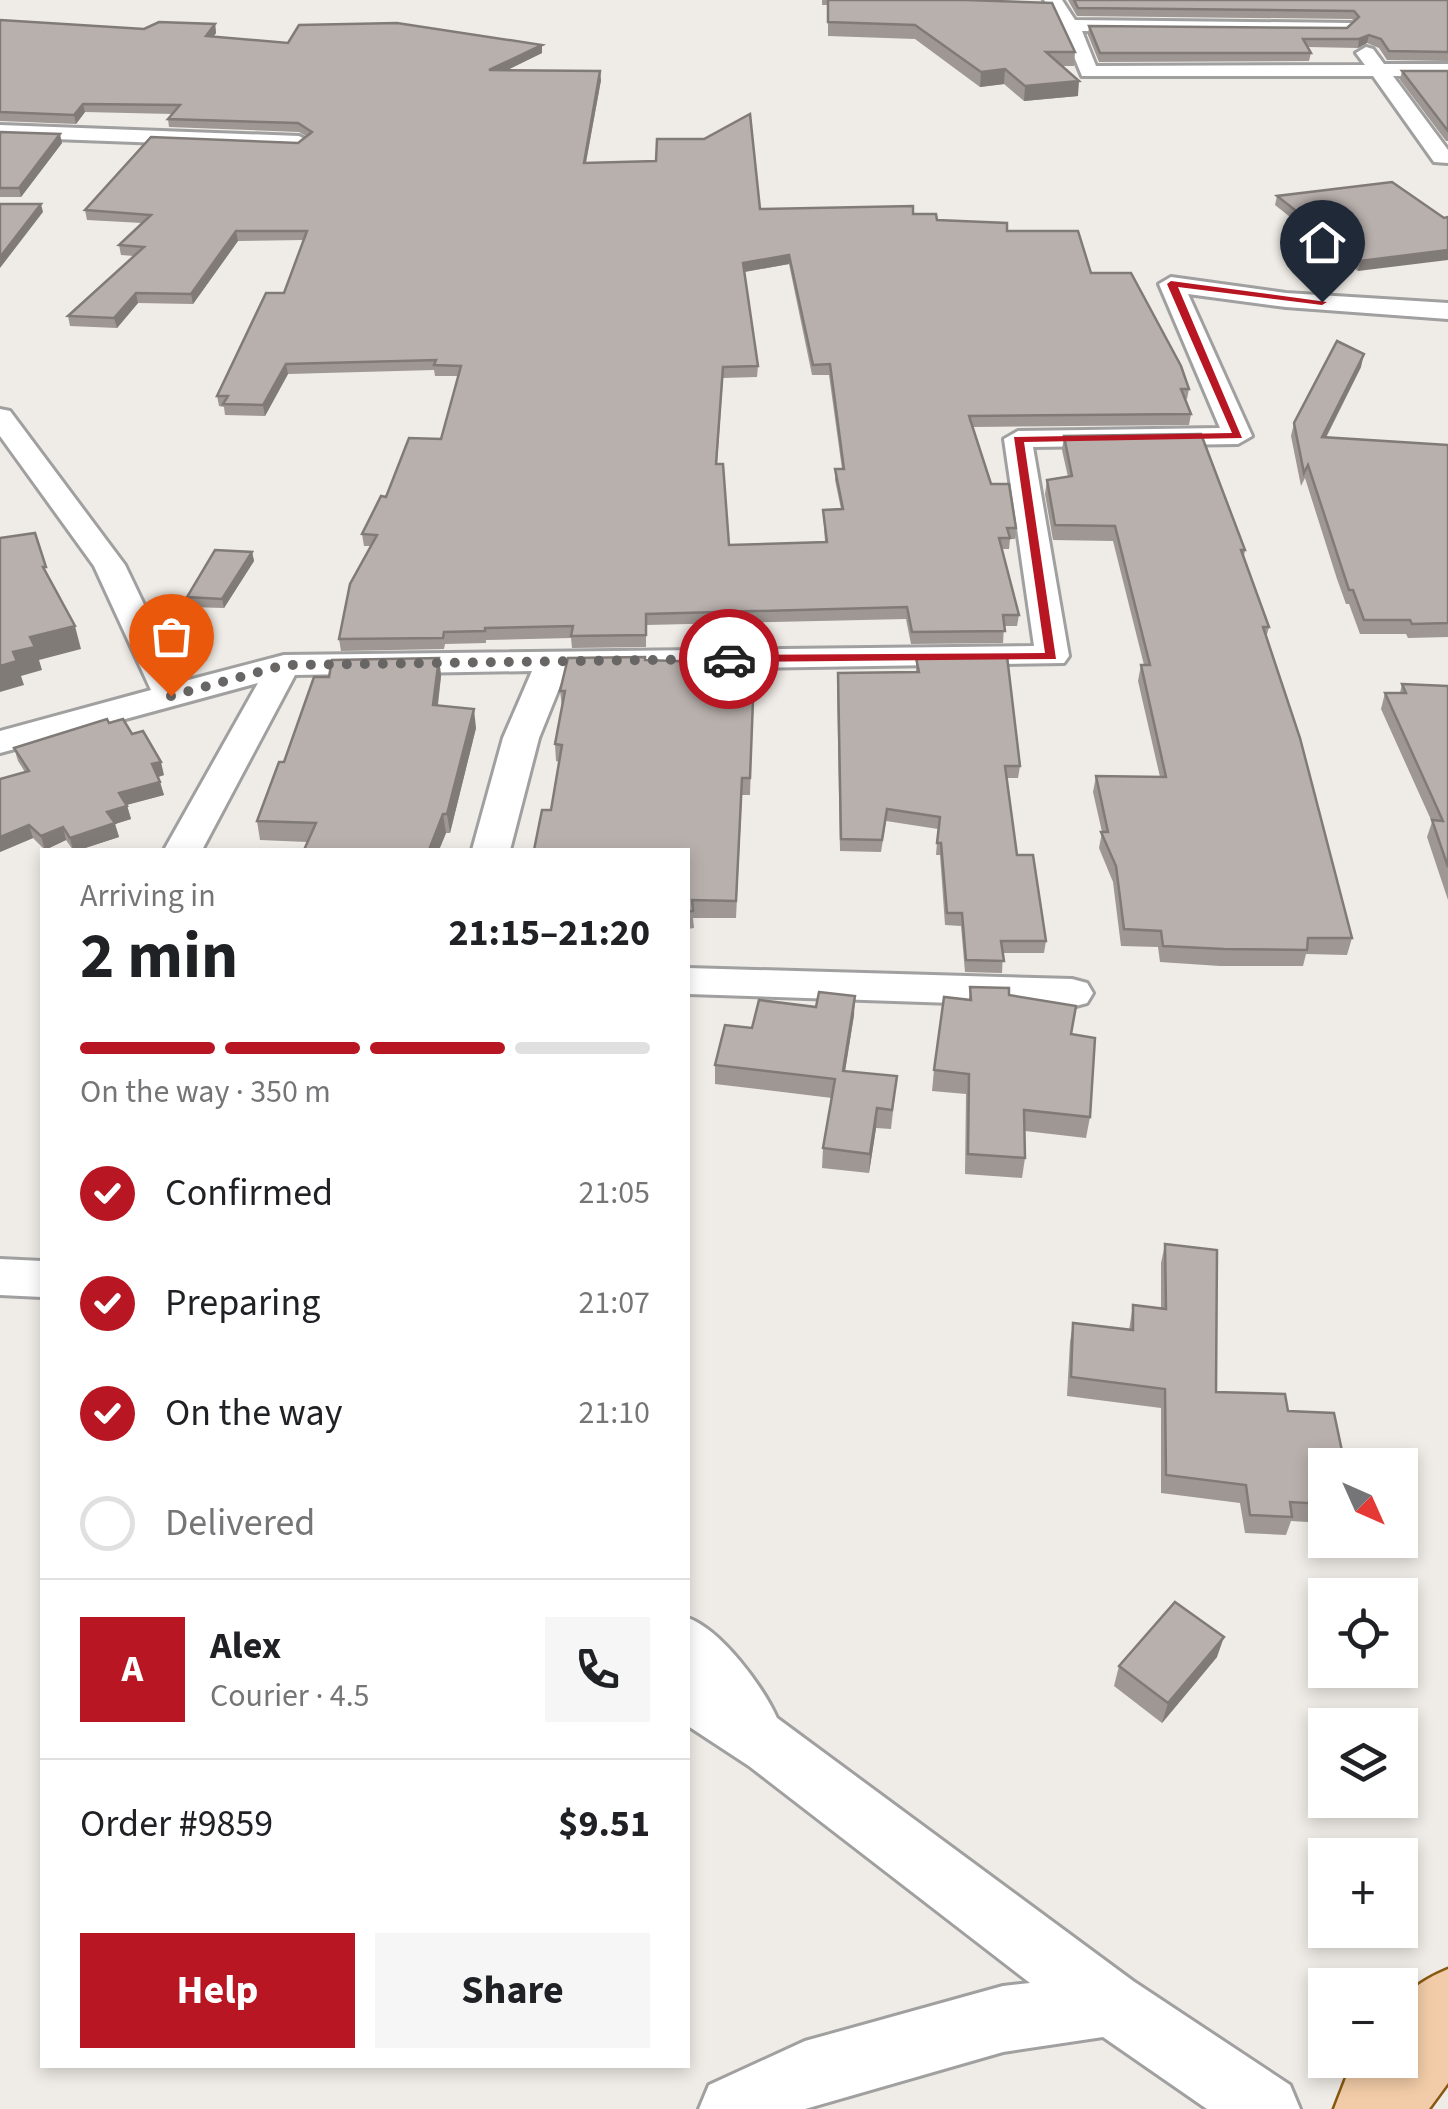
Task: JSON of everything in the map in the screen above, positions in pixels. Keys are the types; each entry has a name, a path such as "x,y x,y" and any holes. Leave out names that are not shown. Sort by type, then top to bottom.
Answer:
{"main road":[{"path":"1376,2109 1448,2011"}],"street":[{"path":"1053,0 1070,25 1089,72 1448,70"},
{"path":"1186,0 1208,28"},
{"path":"1320,0 1380,70 1442,156 1448,156"},
{"path":"1070,25 1345,27"},
{"path":"0,130 299,142"},
{"path":"0,742 284,665 1052,656 1018,439 1238,436 1171,284 1286,300 1448,311"},
{"path":"0,417 109,566 171,696"},
{"path":"492,848 521,738 553,661"},
{"path":"184,848 284,665"},
{"path":"690,981 1072,993"},
{"path":"0,1277 40,1280"},
{"path":"690,1646 770,1746"},
{"path":"690,1695 770,1746 1110,2004 1266,2109"},
{"path":"733,2109 805,2074 859,2058 1003,2019 1110,2004"}],"building":[{"path":"828,0 1052,3 1075,52 1046,52 1079,81 1025,86 1005,69 981,72 915,25 828,22"},
{"path":"1074,0 1448,0 1448,52 1389,51 1381,39 1369,35 1359,39 1303,39 1311,53 1100,53 1089,26 1347,28 1359,17 1354,11 1078,8"},
{"path":"0,20 144,29 159,22 215,24 206,36 288,43 299,25 397,23 542,45 489,70 600,71 584,163 656,161 657,139 704,139 750,114 760,209 913,206 913,214 936,214 937,220 1007,223 1007,231 1078,231 1091,273 1131,273 1181,366 1189,389 1181,389 1191,414 969,416 991,484 1009,484 1016,528 1007,528 1010,538 999,538 1019,615 1003,615 1005,631 912,632 907,607 646,614 646,635 571,636 573,626 485,628 444,632 443,638 339,639 350,584 377,535 362,534 381,496 386,497 409,438 441,439 461,366 434,365 436,360 286,364 263,405 223,404 228,396 217,396 266,293 284,293 307,231 236,231 191,294 136,293 114,318 68,316 144,247 119,245 151,215 85,210 151,137 298,143 312,132 298,123 168,119 180,105 83,104 74,115 0,112","holes":["789,255 813,365 830,364 844,469 835,469 843,509 823,510 827,542 729,545 723,464 716,464 723,367 758,366 743,263"]},
{"path":"1402,71 1448,71 1448,131"},
{"path":"0,132 60,134 19,188 0,188"},
{"path":"1392,182 1448,217 1448,250 1360,261 1277,196"},
{"path":"0,204 41,204 0,257"},
{"path":"1337,341 1364,354 1322,437 1448,445 1448,623 1364,620 1353,590 1349,590 1308,465 1304,473 1294,423"},
{"path":"1201,434 1269,627 1263,627 1300,738 1352,938 1308,938 1307,950 1163,946 1161,931 1124,929 1116,866 1101,832 1108,832 1096,776 1166,777 1141,665 1150,665 1115,526 1055,525 1047,480 1072,476 1064,436"},
{"path":"35,533 43,567 75,626 30,637 35,647 13,652 17,661 0,666 0,538"},
{"path":"215,550 252,552 222,599 187,597"},
{"path":"1007,656 1020,766 1005,766 1017,855 1033,855 1046,941 1001,941 1004,961 966,960 962,913 947,913 941,843 937,843 940,817 887,809 882,840 841,839 838,673 919,672 916,658"},
{"path":"645,657 704,662 707,693 721,693 721,699 753,700 750,778 742,778 736,901 692,900 690,911 690,848 534,848 542,810 551,810 562,745 555,744 565,691 560,691 568,658"},
{"path":"439,658 433,705 474,709 447,814 443,814 430,848 305,848 316,823 257,821 279,762 284,762 314,677 329,677 332,660"},
{"path":"1402,684 1448,686 1448,867 1432,820 1443,821 1385,693 1406,693"},
{"path":"107,719 109,723 123,719 132,734 143,731 161,762 152,764 160,782 119,793 127,806 107,812 115,823 70,838 63,827 41,836 29,825 0,837 0,779 29,771 14,748"},
{"path":"970,987 1009,988 1009,995 1076,1006 1071,1034 1095,1038 1090,1117 1024,1110 1025,1158 968,1154 969,1074 934,1070 944,997 971,1000"},
{"path":"819,992 855,996 843,1071 897,1076 892,1110 877,1108 870,1154 823,1148 835,1079 715,1065 725,1025 752,1028 759,1000 816,1007"},
{"path":"1165,1244 1217,1250 1216,1392 1285,1394 1288,1411 1334,1413 1341,1448 1308,1448 1308,1503 1290,1502 1292,1517 1250,1515 1246,1485 1166,1475 1165,1389 1071,1377 1073,1323 1133,1330 1133,1305 1166,1309"},
{"path":"1175,1602 1224,1637 1168,1703 1119,1666"}],"way so far":[{"path":"171,696 284,665 729,659"}],"route":[{"path":"729,659 1052,656 1018,439 1238,436 1171,284 1322,302"}]}
